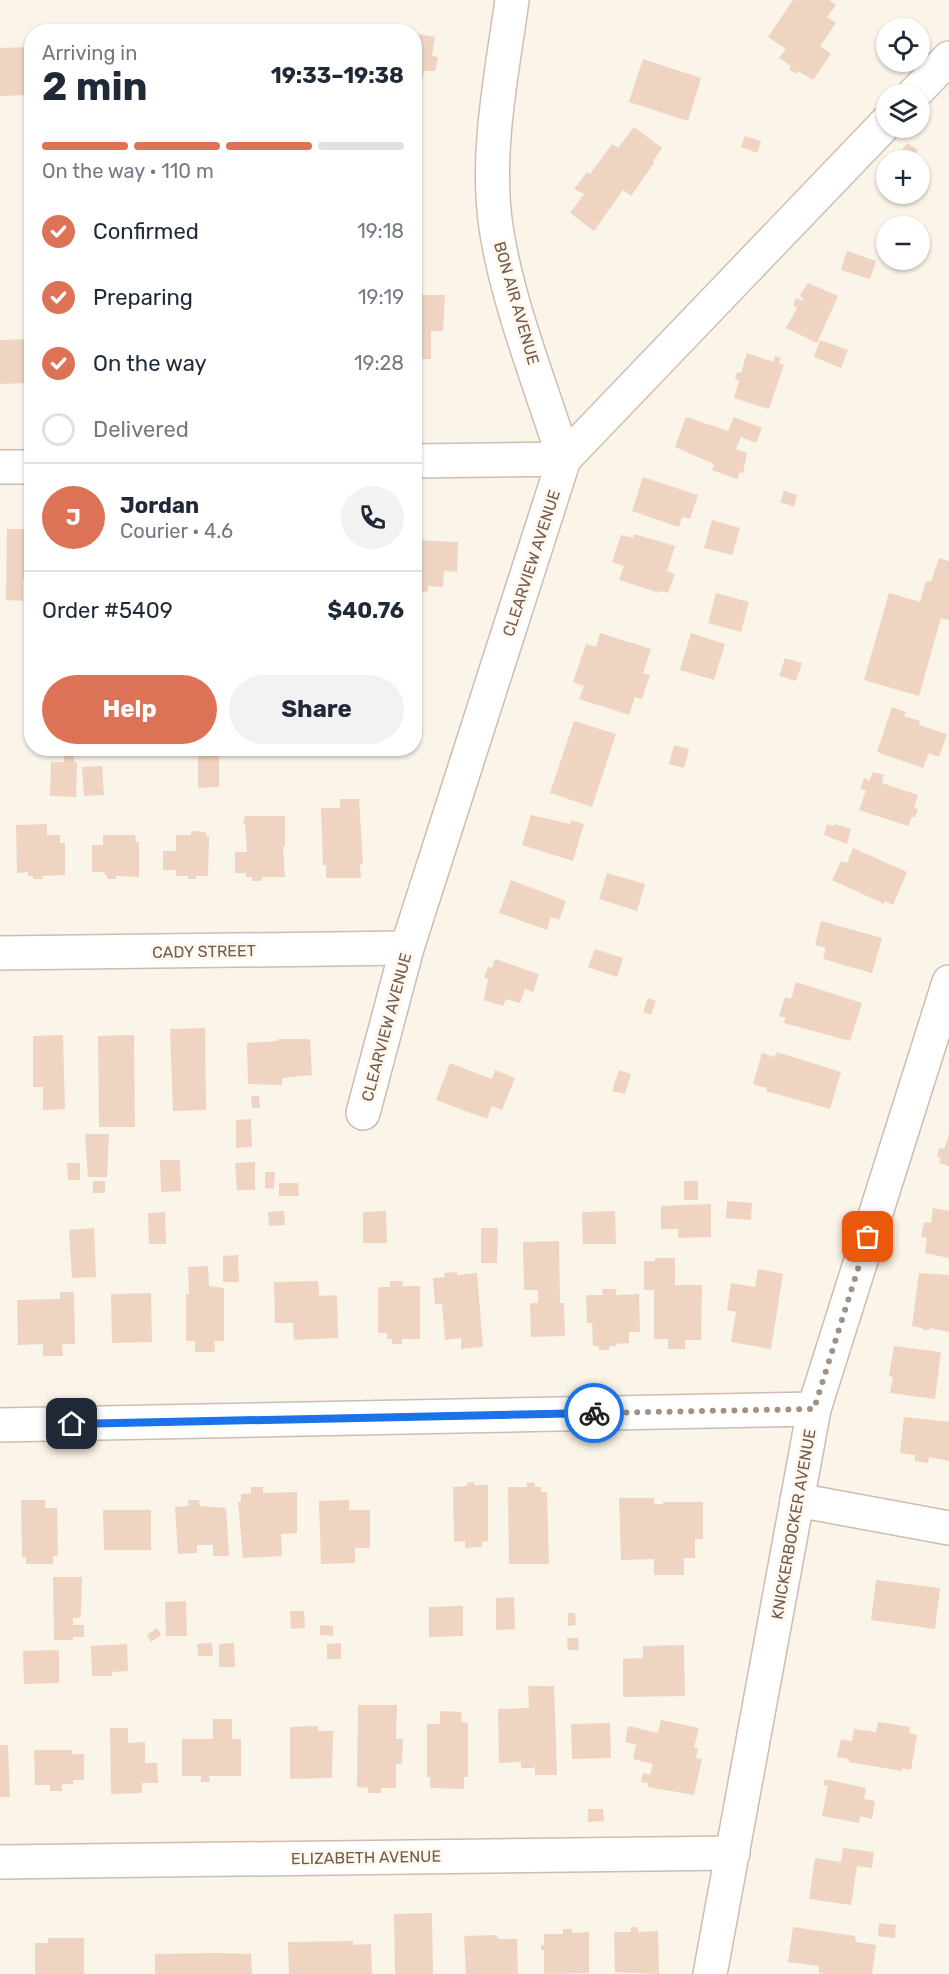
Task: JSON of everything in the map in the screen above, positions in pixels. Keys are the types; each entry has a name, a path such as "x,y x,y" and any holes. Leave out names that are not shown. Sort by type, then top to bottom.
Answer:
{"street":[{"name":"BON AIR AVENUE","path":"512,0 493,139 496,226 512,296 564,459"},
{"path":"924,84 949,58"},
{"name":"CLEARVIEW AVENUE","path":"363,1113 407,948 564,459 876,133"},
{"path":"422,461 564,459"},
{"path":"0,467 24,467"},
{"name":"CADY STREET","path":"0,953 407,948"},
{"name":"KNICKERBOCKER AVENUE","path":"710,1974 814,1409 949,982"},
{"path":"0,1425 814,1409"},
{"path":"797,1500 949,1528"},
{"name":"ELIZABETH AVENUE","path":"0,1862 733,1853"}],"building":[{"path":"793,0 829,0 836,5 827,17 836,23 820,46 831,54 813,80 798,71 796,74 789,69 791,66 779,58 786,49 768,37"},
{"path":"422,35 435,37 432,56 438,57 435,71 424,71 422,80"},
{"path":"24,47 24,95 0,96 0,48"},
{"path":"643,59 701,78 688,121 629,102"},
{"path":"634,127 662,148 631,196 623,190 594,231 570,213 584,194 574,189 587,172 590,174 612,144 618,148"},
{"path":"745,136 761,141 757,153 741,147"},
{"path":"907,143 918,150 902,150"},
{"path":"847,251 876,261 870,279 841,270"},
{"path":"808,283 838,296 817,343 786,328 797,308 793,305 796,298 804,301 800,295"},
{"path":"422,295 445,295 443,331 431,331 431,359 422,359"},
{"path":"24,339 24,383 0,384 0,340"},
{"path":"820,340 848,350 841,368 814,357"},
{"path":"747,353 773,362 775,356 781,358 779,363 784,365 769,409 734,398 739,381 735,378 737,372 741,373"},
{"path":"686,417 728,431 734,417 762,428 756,443 741,437 736,449 747,453 743,473 740,472 737,479 712,470 714,464 675,447"},
{"path":"643,477 698,495 690,519 682,517 679,527 632,511"},
{"path":"784,491 797,495 794,507 780,502"},
{"path":"712,520 740,528 732,555 704,548"},
{"path":"7,529 24,529 23,601 6,600"},
{"path":"634,534 675,546 667,571 675,574 668,593 661,591 660,593 619,580 624,566 612,562 621,535 633,538"},
{"path":"422,540 458,542 457,572 444,571 443,587 428,586 428,592 422,592"},
{"path":"939,558 949,561 949,620 941,618 919,696 864,680 889,593 920,602 926,581 931,582"},
{"path":"716,593 749,602 741,632 708,623"},
{"path":"600,633 651,649 643,673 650,675 642,699 635,697 629,715 579,699 584,686 573,682 586,644 596,647"},
{"path":"691,633 725,644 714,680 680,670"},
{"path":"785,658 802,663 796,681 779,676"},
{"path":"892,707 906,712 904,716 920,721 919,725 947,734 939,757 929,753 923,768 877,752"},
{"path":"574,721 616,734 592,807 550,793"},
{"path":"674,745 689,749 684,768 669,764"},
{"path":"64,756 74,756 74,762 77,762 76,797 50,796 51,762 64,762"},
{"path":"198,756 219,756 219,787 198,788"},
{"path":"102,766 104,795 84,796 82,767"},
{"path":"873,772 884,775 882,783 918,795 914,808 918,809 915,818 912,816 908,826 859,810 866,790 860,789 864,778 869,781"},
{"path":"340,799 359,799 363,864 360,864 361,878 326,878 326,865 323,865 321,808 340,808"},
{"path":"531,815 570,824 571,820 584,824 573,861 522,845"},
{"path":"245,816 285,816 285,847 283,847 285,877 262,877 262,881 252,881 252,877 246,877 246,873 235,873 235,852 247,852 245,824 243,824"},
{"path":"47,824 47,835 60,835 60,843 65,843 65,875 42,876 43,879 33,879 33,876 28,876 28,872 17,873 16,825"},
{"path":"827,824 851,829 847,844 824,835"},
{"path":"191,831 206,832 206,836 209,836 208,876 196,876 196,879 176,876 176,870 163,870 163,851 176,851 176,835 191,835"},
{"path":"103,835 135,835 136,842 139,842 139,877 116,876 116,879 108,879 104,872 92,872 92,845 103,845"},
{"path":"853,848 907,872 893,905 885,901 884,904 832,880 841,861 847,863"},
{"path":"607,873 645,884 637,911 599,899"},
{"path":"511,880 566,901 559,920 551,917 547,930 499,913"},
{"path":"821,921 882,938 872,973 823,959 826,948 815,945"},
{"path":"595,949 623,958 617,977 588,967"},
{"path":"495,959 539,974 533,992 525,989 520,1003 506,999 503,1006 484,1000 488,979 484,977 488,967 492,968"},
{"path":"796,982 862,1003 850,1041 784,1023 786,1018 779,1016 785,997 791,999"},
{"path":"648,998 656,1001 651,1015 643,1012"},
{"path":"205,1028 206,1110 173,1111 170,1029"},
{"path":"63,1035 65,1109 43,1110 43,1087 33,1087 33,1036"},
{"path":"134,1035 135,1127 99,1127 98,1036"},
{"path":"278,1039 310,1039 312,1075 282,1078 282,1085 248,1084 247,1043 278,1041"},
{"path":"777,1052 841,1072 830,1109 766,1091 767,1088 753,1084 762,1053 775,1057"},
{"path":"450,1063 492,1079 495,1070 515,1078 502,1110 492,1106 487,1119 436,1100"},
{"path":"619,1070 631,1074 625,1094 612,1091"},
{"path":"251,1096 259,1096 260,1108 252,1108"},
{"path":"251,1119 252,1147 236,1148 236,1120"},
{"path":"85,1134 109,1134 107,1177 88,1177"},
{"path":"949,1135 949,1166 939,1163 941,1158 937,1157 939,1148 944,1149"},
{"path":"160,1160 180,1160 181,1191 161,1192"},
{"path":"255,1162 255,1190 237,1190 235,1163"},
{"path":"67,1163 80,1163 80,1180 68,1180"},
{"path":"265,1172 275,1172 274,1189 265,1188"},
{"path":"93,1181 105,1181 105,1193 93,1193"},
{"path":"684,1181 698,1181 698,1200 684,1200"},
{"path":"279,1183 298,1183 299,1196 279,1196"},
{"path":"727,1201 752,1203 751,1220 726,1218"},
{"path":"711,1204 711,1237 678,1238 678,1229 661,1229 661,1206"},
{"path":"933,1208 949,1211 949,1258 925,1253 927,1238 921,1237 924,1222 931,1223"},
{"path":"284,1211 285,1225 269,1226 268,1212"},
{"path":"386,1211 387,1243 363,1243 363,1212"},
{"path":"615,1211 616,1244 583,1244 582,1212"},
{"path":"165,1212 166,1244 149,1244 148,1213"},
{"path":"94,1228 96,1277 72,1278 69,1230"},
{"path":"481,1228 498,1228 497,1263 481,1263"},
{"path":"559,1241 560,1303 564,1303 565,1336 531,1337 530,1303 538,1303 538,1290 524,1290 523,1242"},
{"path":"238,1255 239,1282 223,1282 223,1256"},
{"path":"655,1258 675,1258 675,1285 702,1285 701,1340 685,1340 685,1349 668,1349 668,1339 654,1339 654,1290 644,1290 644,1261 655,1261"},
{"path":"208,1266 209,1286 224,1288 224,1341 214,1341 215,1352 195,1352 195,1341 186,1341 188,1267"},
{"path":"758,1269 783,1274 771,1349 731,1342 736,1312 727,1310 731,1283 755,1287"},
{"path":"457,1272 457,1275 477,1273 483,1347 461,1349 461,1338 445,1340 442,1304 435,1304 433,1278 445,1277 444,1273"},
{"path":"919,1273 949,1275 949,1332 930,1328 930,1330 923,1330 923,1328 912,1326"},
{"path":"318,1281 319,1296 337,1295 338,1338 294,1340 293,1323 275,1323 274,1282"},
{"path":"390,1281 403,1281 402,1286 420,1286 420,1339 402,1339 402,1344 392,1344 392,1339 387,1339 387,1333 378,1333 378,1287 390,1287"},
{"path":"602,1289 616,1289 616,1295 639,1294 640,1332 629,1332 629,1343 609,1346 609,1350 599,1350 599,1346 593,1346 592,1323 587,1323 586,1295 603,1295"},
{"path":"60,1292 74,1292 75,1344 62,1344 63,1356 43,1356 43,1344 18,1345 17,1300 60,1299"},
{"path":"151,1293 152,1342 112,1343 111,1294"},
{"path":"894,1346 941,1352 935,1399 890,1393 893,1377 889,1376"},
{"path":"904,1417 949,1422 949,1461 929,1457 928,1463 915,1461 915,1455 900,1453"},
{"path":"474,1482 474,1485 488,1485 488,1541 482,1542 482,1547 465,1548 465,1541 454,1542 453,1487 467,1486 467,1483"},
{"path":"527,1483 535,1483 535,1487 541,1487 541,1492 547,1492 549,1564 509,1564 508,1487 527,1487"},
{"path":"251,1487 263,1487 263,1493 297,1492 297,1533 281,1534 282,1556 243,1558 238,1502 241,1502 241,1494 251,1493"},
{"path":"619,1498 654,1498 654,1504 703,1502 703,1539 695,1539 695,1558 684,1558 684,1575 654,1575 654,1559 621,1560"},
{"path":"21,1500 45,1500 45,1508 57,1508 58,1556 53,1556 53,1564 26,1564 26,1557 22,1557"},
{"path":"188,1500 199,1500 200,1506 226,1508 229,1556 213,1556 213,1545 197,1545 197,1553 178,1554 175,1507 189,1506"},
{"path":"349,1500 349,1510 370,1510 370,1548 355,1548 355,1563 321,1564 319,1501"},
{"path":"103,1510 151,1510 151,1550 104,1550"},
{"path":"53,1577 82,1577 81,1613 80,1618 73,1618 73,1625 84,1625 84,1637 73,1637 73,1640 54,1640"},
{"path":"876,1580 940,1588 935,1629 871,1620"},
{"path":"514,1597 515,1629 496,1630 496,1598"},
{"path":"186,1601 187,1636 166,1636 165,1602"},
{"path":"463,1606 463,1636 429,1637 429,1607"},
{"path":"290,1611 304,1611 305,1628 291,1629"},
{"path":"568,1613 575,1613 576,1625 568,1626"},
{"path":"320,1625 333,1626 333,1636 320,1635"},
{"path":"157,1628 161,1635 151,1642 147,1635"},
{"path":"567,1638 578,1638 579,1650 568,1650"},
{"path":"212,1643 213,1656 198,1656 197,1644"},
{"path":"234,1643 235,1667 219,1667 219,1644"},
{"path":"341,1643 341,1659 327,1659 327,1644"},
{"path":"127,1644 128,1671 112,1672 112,1676 92,1676 91,1646"},
{"path":"684,1645 685,1696 623,1697 623,1659 643,1658 643,1646"},
{"path":"59,1650 59,1683 24,1684 23,1651"},
{"path":"528,1686 554,1686 557,1775 535,1775 535,1762 534,1768 521,1768 521,1762 499,1763 498,1709 529,1708"},
{"path":"358,1705 397,1705 396,1739 403,1739 402,1764 396,1764 396,1788 381,1788 381,1793 368,1793 368,1788 357,1787"},
{"path":"440,1711 462,1712 461,1722 468,1724 468,1777 464,1777 464,1789 430,1788 430,1777 427,1777 427,1724 440,1724"},
{"path":"213,1719 232,1719 232,1739 241,1739 241,1776 209,1776 210,1782 201,1782 201,1776 182,1776 182,1739 213,1739"},
{"path":"661,1720 699,1728 694,1748 698,1748 696,1758 702,1759 694,1795 648,1787 648,1783 641,1782 643,1773 650,1775 653,1764 633,1759 636,1745 625,1742 628,1726 658,1733"},
{"path":"878,1722 910,1727 909,1733 917,1735 911,1770 902,1768 902,1771 849,1762 849,1759 837,1757 841,1739 852,1741 854,1729 876,1732"},
{"path":"610,1723 611,1758 572,1759 571,1724"},
{"path":"318,1726 318,1731 333,1731 332,1778 290,1779 290,1727"},
{"path":"110,1728 128,1728 128,1743 145,1742 145,1763 157,1763 158,1783 142,1783 142,1793 111,1794"},
{"path":"0,1745 8,1745 10,1797 0,1797"},
{"path":"34,1750 72,1750 72,1754 84,1754 84,1780 73,1780 73,1784 62,1784 62,1791 50,1791 50,1785 35,1785"},
{"path":"825,1779 866,1788 864,1799 875,1801 872,1819 860,1816 859,1823 822,1816 828,1786 823,1785"},
{"path":"588,1809 603,1809 604,1821 588,1822"},
{"path":"843,1848 874,1852 872,1868 857,1866 851,1905 809,1899 815,1858 841,1862"},
{"path":"432,1913 433,1974 395,1974 394,1914"},
{"path":"879,1923 896,1925 895,1938 878,1936"},
{"path":"631,1927 638,1927 638,1932 658,1931 659,1974 615,1972 614,1932 631,1932"},
{"path":"793,1927 855,1936 856,1942 876,1945 872,1974 823,1974 819,1973 819,1966 788,1962"},
{"path":"563,1929 572,1929 572,1933 589,1932 589,1973 544,1974 544,1950 541,1950 541,1945 544,1945 544,1934 563,1934"},
{"path":"497,1935 498,1939 517,1939 518,1974 466,1974 464,1936"},
{"path":"48,1938 84,1938 84,1974 35,1974 35,1943 48,1943"},
{"path":"353,1941 353,1945 371,1944 372,1974 289,1974 288,1942"},
{"path":"155,1954 251,1954 252,1974 155,1974"}],"way so far":[{"path":"594,1413 814,1409 868,1237"}],"route":[{"path":"72,1424 594,1413"}]}
